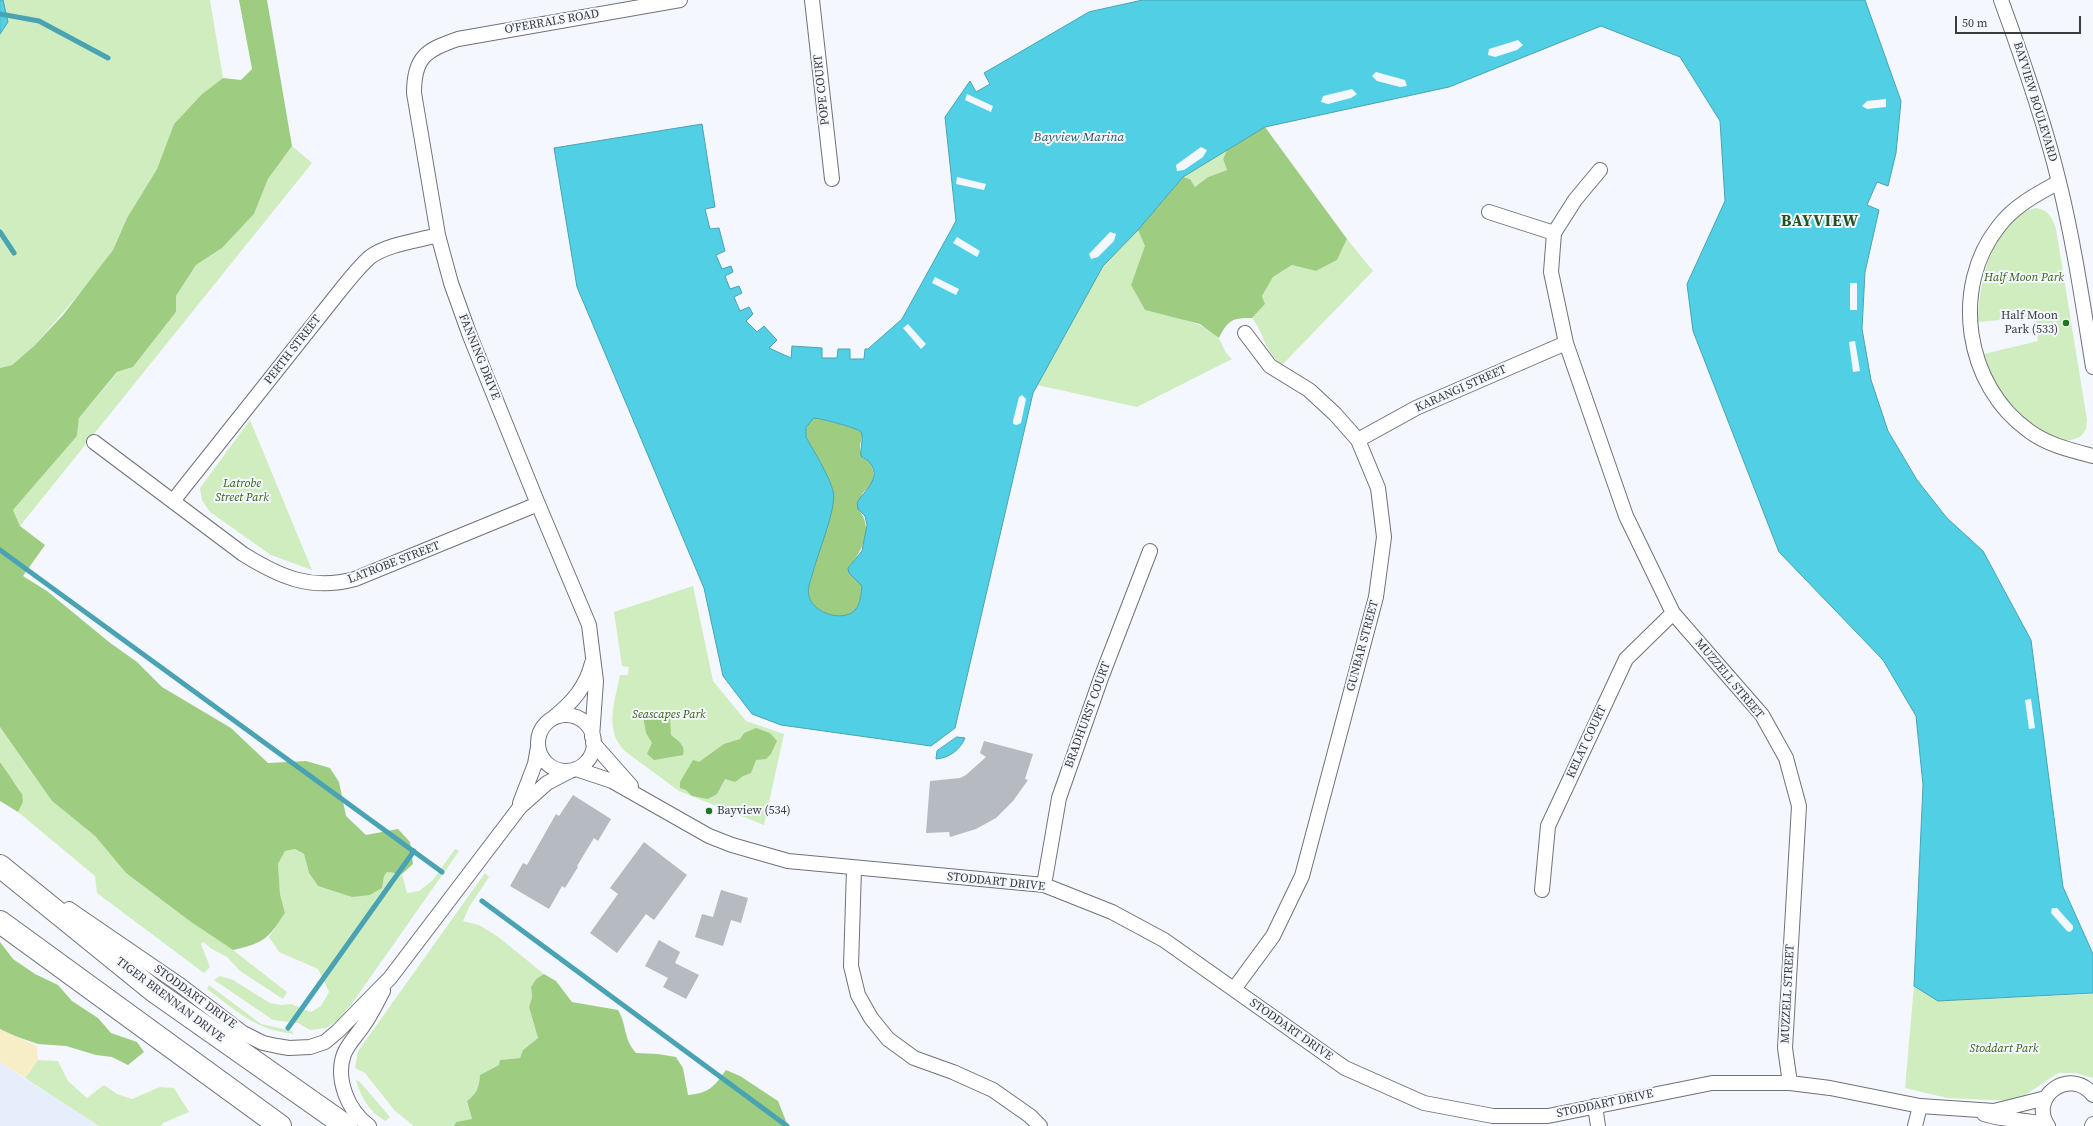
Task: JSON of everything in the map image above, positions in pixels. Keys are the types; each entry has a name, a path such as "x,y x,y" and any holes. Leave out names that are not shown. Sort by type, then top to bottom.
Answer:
{"main road":[{"name":"TIGER BRENNAN DRIVE","path":"0,864 154,991 346,1126"},
{"path":"0,922 280,1126"}],"street":[{"name":"O'FERRALS ROAD","path":"426,54 444,44 464,37 680,0"},
{"name":"POPE COURT","path":"812,0 832,179"},
{"name":"BAYVIEW BOULEVARD","path":"2001,0 2044,125 2059,182 2073,243 2093,367"},
{"name":"FANNING DRIVE","path":"426,54 418,65 414,75 414,93 438,235 461,312 538,504 584,611 592,636 596,699 593,740"},
{"path":"1489,212 1554,233 1575,200 1600,170"},
{"path":"2059,182 2016,208 1998,226 1991,237 1978,265 1973,282 1970,327 1977,359 1982,373 1996,398 2012,417 2041,438 2058,446 2093,456"},
{"name":"MUZZELL STREET","path":"1554,233 1551,272 1566,343 1607,456 1626,516 1673,613 1762,715 1786,758 1799,806 1785,1048 1790,1083"},
{"name":"PERTH STREET","path":"173,501 342,287 365,262 371,257 390,248 438,235"},
{"name":"GUNBAR STREET","path":"1234,989 1273,936 1302,876 1376,597 1384,537 1378,488 1358,440 1335,414 1309,390 1270,366 1244,333"},
{"name":"KARANGI STREET","path":"1358,440 1416,408 1566,343"},
{"name":"LATROBE STREET","path":"94,442 243,554 264,567 301,582 336,584 356,579 538,504"},
{"name":"BRADHURST COURT","path":"1044,885 1059,798 1101,678 1150,550"},
{"name":"KELAT COURT","path":"1542,890 1548,826 1626,659 1673,613"},
{"name":"FANNING DRIVE","path":"549,720 568,706 580,692 590,672 593,650"},
{"path":"562,716 577,718 588,726 593,740 593,750 588,760 573,770 559,771 547,764 541,756 538,746 540,732 549,720 562,716"},
{"name":"STODDART DRIVE","path":"593,740 620,775 646,800"},
{"name":"STODDART DRIVE","path":"507,824 527,788 535,764 538,746"},
{"name":"STODDART DRIVE","path":"0,864 180,985 243,1033 263,1043 296,1048 310,1047 325,1042 351,1019 390,978 520,807 551,780 573,770 612,781 684,824 732,845 788,861 1044,885 1112,912 1164,940 1345,1068 1424,1103 1493,1116 1548,1116 1712,1083 1790,1083 1830,1088 1920,1106 1994,1111 2046,1098"},
{"path":"854,868 851,966 858,995 871,1018 888,1039 914,1058 953,1072 993,1090 1030,1116 1040,1126"},
{"name":"STODDART DRIVE","path":"369,1126 355,1113 349,1104 344,1090 341,1070 344,1054 363,1026 390,978"},
{"path":"2048,1125 2043,1112 2046,1098 2052,1090 2062,1084 2073,1083 2084,1086 2093,1094"},
{"path":"1594,1106 1598,1126"},
{"path":"1915,1126 1920,1106"},
{"name":"STODDART DRIVE","path":"1966,1109 1998,1119 2036,1122 2048,1125"}],"shaded area":[{"path":"0,1062 13,1071 99,1126 0,1126"}],"green space":[{"path":"3,0 210,0 223,78 202,94 174,124 157,169 127,218 113,250 90,281 34,346 12,365 0,368 0,34 8,22"},
{"path":"239,0 267,0 292,146 268,179 254,214 222,248 196,265 176,296 176,312 133,367 117,372 79,418 77,436 13,510 20,526 45,545 23,576 47,591 109,642 137,662 162,687 231,728 268,763 306,761 330,768 339,782 346,816 366,835 398,829 410,842 413,864 402,874 387,872 384,876 382,888 370,895 352,897 318,886 309,873 304,854 295,849 285,851 278,864 280,894 285,913 274,929 264,939 252,945 233,950 191,922 126,873 95,836 52,801 0,727 0,368 12,365 34,346 63,315 113,250 127,218 157,169 174,124 202,94 223,78 241,80 252,69"},
{"path":"1265,127 1347,239 1337,260 1316,271 1292,265 1273,277 1262,296 1265,304 1252,318 1231,321 1225,327 1219,338 1200,324 1145,310 1131,285 1145,246 1138,230 1183,177 1190,179 1195,187 1208,177 1227,170 1223,159 1227,150"},
{"path":"292,146 312,163 20,526 13,510 77,436 79,418 118,372 133,367 176,312 176,296 196,265 222,248 254,214 268,179"},
{"path":"1227,150 1223,159 1227,170 1208,177 1195,187 1190,179 1183,177"},
{"name":"Half Moon Park","path":"2036,208 2049,215 2056,229 2087,420 2086,429 2082,435 2075,439 2063,441 2044,433 2027,420 2012,405 1997,386 1984,354 2038,341 2034,317 1978,322 1981,290 1985,272 1991,254 1999,238 2009,225 2021,214"},
{"path":"1138,230 1146,246 1131,285 1145,310 1196,323 1205,328 1219,339 1225,351 1232,359 1137,407 1037,385 1103,266"},
{"path":"1347,239 1373,271 1282,365 1271,354 1252,318 1265,304 1262,296 1273,277 1292,265 1316,271 1337,260"},
{"path":"814,418 830,421 861,432 861,452 863,458 870,462 873,470 874,481 862,494 858,509 866,524 865,540 858,554 848,568 849,573 862,586 860,598 856,609 845,615 837,616 823,612 816,608 808,593 832,508 833,498 833,491 828,478 806,437 806,428"},
{"name":"Latrobe Street Park","path":"250,420 312,570 271,555 210,512 202,500 200,488"},
{"name":"Seascapes Park","path":"693,586 713,681 746,721 784,734 764,825 679,791 626,752 619,744 615,735 612,716 620,675 628,675 629,667 622,666 614,612"},
{"path":"653,710 670,717 671,735 679,741 682,746 684,752 683,755 654,760 647,754 652,743 646,733 643,716"},
{"path":"0,727 52,801 95,836 126,873 191,922 233,950 287,992 283,999 240,971 227,957 203,942 201,944 210,967 204,973 97,893 95,876 18,812 22,796 20,790 7,774 0,761"},
{"path":"756,728 770,733 777,741 771,754 766,759 756,760 751,773 743,776 735,782 725,779 717,794 708,799 692,796 686,790 680,788 680,782 693,760 699,762 724,744 740,739 744,733"},
{"path":"0,762 22,794 23,802 18,812 0,801"},
{"path":"295,849 304,854 309,873 318,886 352,897 387,872 402,874 407,893 419,891 433,880 455,849 459,851 353,1002 338,1020 326,1028 310,1030 298,1023 273,1020 214,980 220,976 233,980 270,1003 281,1005 291,1004 311,1012 321,1006 329,992 318,969 279,952 269,937 285,913 280,894 278,864 285,851"},
{"path":"485,873 489,877 469,907 463,921 479,925 497,936 544,974 536,979 531,987 532,997 529,1007 538,1038 523,1050 520,1058 501,1060 499,1065 480,1075 477,1090 467,1101 472,1119 456,1122 454,1126 414,1126 395,1111 365,1073 355,1068 358,1051"},
{"path":"0,942 13,959 35,974 58,985 72,1001 98,1018 111,1033 137,1042 144,1052 128,1065 112,1057 96,1055 66,1046 38,1044 3,1032 0,1029"},
{"path":"544,974 556,981 572,1002 618,1010 629,1042 636,1053 676,1057 683,1068 688,1095 706,1091 718,1081 726,1070 740,1076 778,1101 788,1126 454,1126 456,1122 472,1119 467,1101 477,1090 480,1075 499,1065 500,1060 520,1058 523,1050 538,1038 529,1007 532,997 531,987 536,979"},
{"path":"209,985 261,1024 292,1031 294,1034 280,1032 257,1024 237,1012 207,989"},
{"name":"Stoddart Park","path":"1914,986 1938,1001 2093,994 2093,1078 2076,1073 2058,1073 2016,1101 1947,1098 1905,1088"},
{"path":"38,1060 58,1061 68,1081 87,1098 104,1085 117,1094 132,1099 160,1087 174,1088 189,1112 163,1123 161,1126 99,1126 25,1078"},
{"path":"356,1080 360,1082 390,1117 385,1121 374,1113 366,1104 360,1093"}],"sand":[{"path":"0,1029 37,1046 38,1060 25,1078 0,1062"}],"water":[{"path":"0,0 3,0 8,22 0,34"},
{"name":"Bayview Marina","path":"1143,0 1865,0 1901,101 1896,153 1888,186 1877,182 1867,205 1879,210 1865,272 1862,329 1871,380 1888,431 1917,480 1947,518 1983,551 2031,640 2063,887 2093,954 2093,993 1938,1001 1914,986 1923,785 1916,716 1883,660 1779,552 1693,331 1687,284 1725,201 1720,121 1680,57 1601,26 1449,87 1265,127 1183,177 1138,230 1103,266 1033,393 955,728 931,746 781,725 752,714 723,676 704,588 577,287 554,148 702,124 715,207 705,209 710,229 719,228 725,251 716,255 722,269 731,266 733,272 725,276 730,289 739,286 742,293 734,297 740,311 749,307 753,314 746,321 757,332 764,326 777,340 769,348 791,358 792,346 822,348 822,358 837,358 838,349 850,349 850,359 864,359 865,349 868,349 902,319 956,221 945,117 970,81 976,92 990,84 984,73 1089,12","holes":["814,418 830,421 861,432 861,456 870,463 874,470 873,480 857,503 858,509 865,516 867,525 862,551 848,568 849,573 862,586 860,598 856,609 845,615 837,616 823,612 816,608 808,593 830,519 834,498 828,478 806,437 806,428"]},
{"path":"957,737 965,738 957,750 950,755 936,759 937,751"}],"pier":[{"path":"1518,40 1523,45 1517,50 1495,57 1488,55 1489,49"},
{"path":"1376,72 1405,80 1407,86 1400,87 1377,81 1372,76"},
{"path":"1352,89 1357,94 1351,98 1328,104 1321,102 1323,96"},
{"path":"967,94 993,106 991,112 965,100"},
{"path":"1886,99 1886,107 1867,109 1862,106 1867,101"},
{"path":"1201,147 1207,150 1203,157 1184,170 1177,171 1176,165"},
{"path":"957,177 986,184 984,190 956,184"},
{"path":"1110,232 1116,234 1114,241 1098,257 1091,259 1089,254"},
{"path":"957,237 980,251 977,257 953,243"},
{"path":"935,277 959,289 956,295 932,283"},
{"path":"1850,283 1857,283 1857,310 1850,310"},
{"path":"908,324 926,344 921,349 903,328"},
{"path":"1855,341 1860,371 1853,372 1849,342"},
{"path":"1022,395 1026,399 1021,423 1017,425 1013,424 1013,421 1019,397"},
{"path":"2031,699 2035,728 2029,729 2025,700"},
{"path":"2052,908 2057,908 2073,926 2073,929 2070,932 2067,931 2051,913"}],"building":[{"path":"984,741 1033,754 1025,779 1028,780 1013,801 996,818 976,829 950,837 949,832 926,833 930,781 960,778 966,775 986,757 980,753"},
{"path":"573,795 611,819 598,841 594,838 565,888 562,886 549,909 510,886 523,863 527,865 556,814 559,816"},
{"path":"644,842 687,875 654,920 646,914 617,953 590,933 618,894 610,888"},
{"path":"721,890 748,898 741,923 731,920 723,946 695,937 702,914 713,917"},
{"path":"659,940 680,952 675,963 699,975 686,999 663,987 668,978 645,966"}],"waterway":[{"path":"0,14 39,21 108,58"},
{"path":"0,232 14,253"},
{"path":"0,550 442,872"},
{"path":"288,1028 414,851"},
{"path":"482,901 787,1126"}],"place":[{"name":"Half Moon Park (533)","path":"2066,323"},
{"name":"Bayview (534)","path":"709,811"}],"district":[{"name":"BAYVIEW","path":"1820,222"}]}
